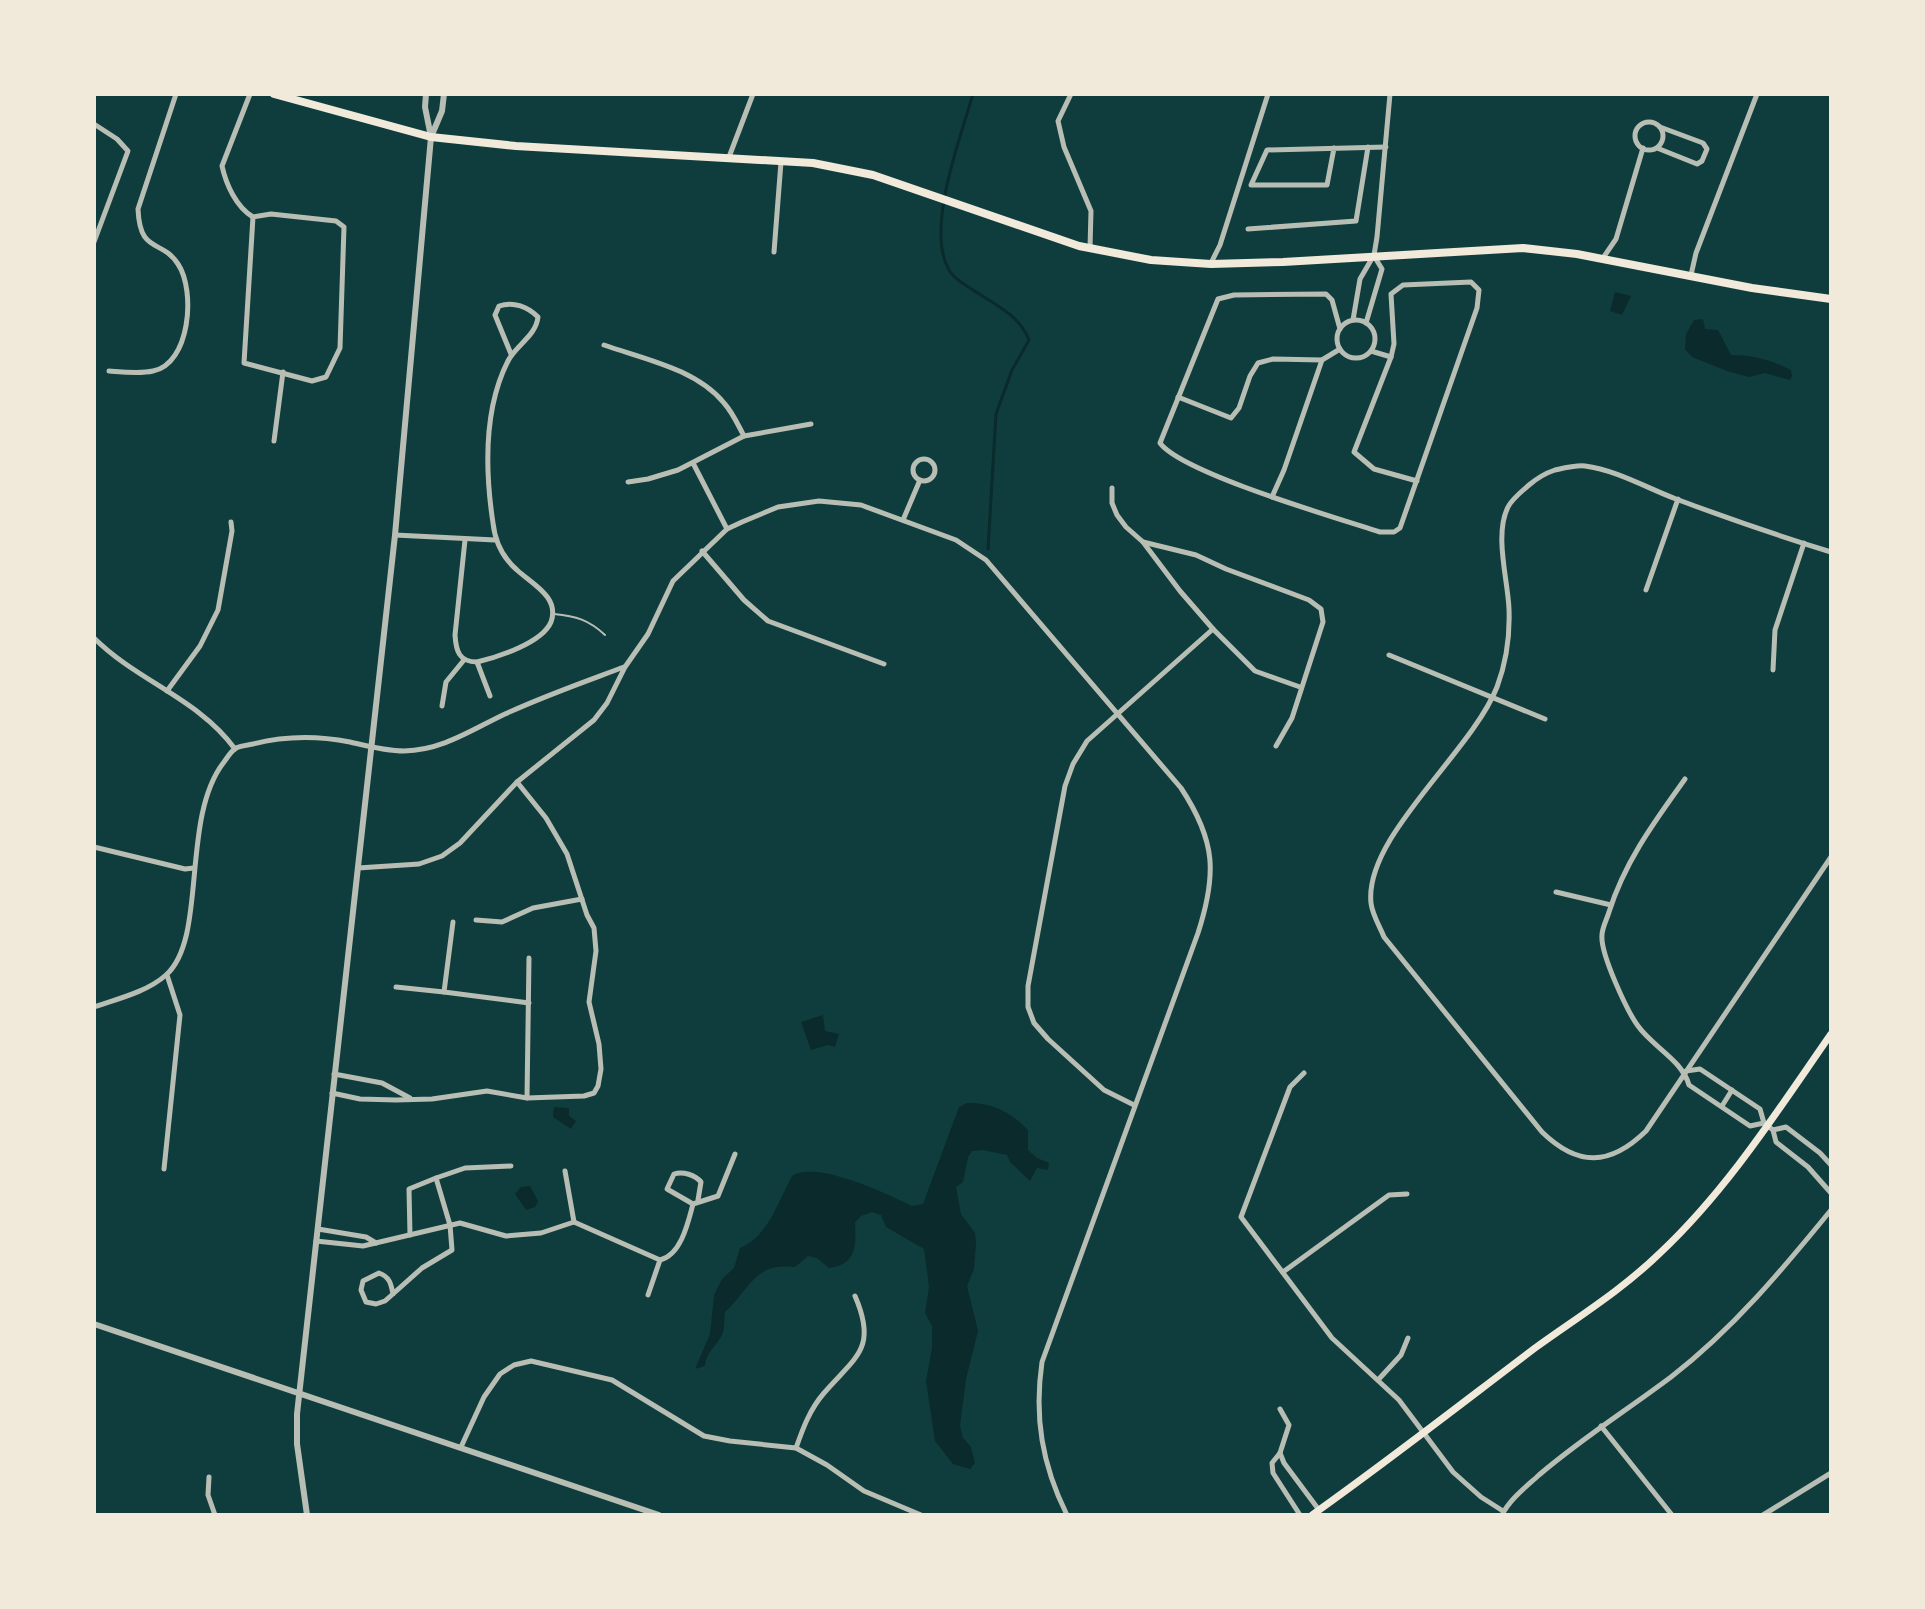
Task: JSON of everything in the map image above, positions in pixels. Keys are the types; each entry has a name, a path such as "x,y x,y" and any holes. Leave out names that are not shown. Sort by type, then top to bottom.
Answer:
{"main road":[{"path":"274,94 431,137 516,146 813,163 873,175 1090,248 1151,260 1211,264 1523,248 1564,252 1752,288 1831,299"},
{"path":"1316,1513 1595,1308 1660,1253 1705,1207 1768,1126 1831,1034"}],"street":[{"path":"109,371 154,371 169,363 188,323 187,289 179,265 171,255 157,249 142,234 138,222 138,209 176,94"},
{"path":"250,94 222,166 224,178 244,212 253,217 271,214 336,221 344,227 340,348 326,377 312,381 244,363 253,217"},
{"path":"307,1515 297,1444 299,1395 395,535 431,137 425,107 426,94"},
{"path":"431,137 442,111 444,94"},
{"path":"729,157 753,94"},
{"path":"1071,94 1058,121 1064,147 1091,211 1090,248"},
{"path":"1211,264 1220,245 1268,94"},
{"path":"1340,329 1353,320 1360,279 1374,255 1390,94"},
{"path":"1691,275 1696,253 1757,94"},
{"path":"1649,122 1703,143 1707,149 1702,161 1697,164 1657,148 1643,148 1637,142 1638,128 1649,122"},
{"path":"94,124 117,139 128,151 94,242"},
{"path":"1657,148 1663,136 1660,127"},
{"path":"1334,148 1327,185 1251,185 1267,150 1334,148 1368,147 1386,147"},
{"path":"1248,229 1356,221 1368,147"},
{"path":"1602,259 1616,239 1643,148"},
{"path":"774,252 781,161"},
{"path":"1366,323 1382,269 1374,255"},
{"path":"1391,357 1371,351 1354,358 1340,349 1337,339 1340,329 1332,300 1326,294 1234,295 1218,299 1160,443 1200,468 1272,497 1380,532 1394,532 1400,528 1417,481 1477,308 1479,290 1471,282 1403,285 1391,294 1394,344 1391,357 1354,452 1374,469 1417,481"},
{"path":"465,540 456,649 464,660 477,662 535,641 546,630 552,614 551,601 540,588 515,569 495,540 486,478 492,403 498,381 511,354 537,326 538,317 529,308 508,303 499,306 495,315 511,354"},
{"path":"1353,320 1366,323 1374,333 1371,351"},
{"path":"604,345 700,382 724,402 744,436"},
{"path":"1178,397 1231,418 1239,408 1258,363 1273,359 1322,360 1340,349"},
{"path":"1272,497 1322,360"},
{"path":"274,441 283,372"},
{"path":"628,482 648,479 693,463 744,436 811,424"},
{"path":"919,461 929,461 934,466 933,476 920,480 915,476 914,466 919,461"},
{"path":"693,463 727,529"},
{"path":"1831,552 1600,469 1581,466 1552,471 1520,493 1508,507 1504,522 1503,564 1509,609 1506,654 1497,688 1471,734 1399,826 1377,861 1371,880 1371,905 1384,937 1542,1132 1570,1155 1603,1159 1631,1145 1646,1131 1831,857"},
{"path":"903,520 920,480"},
{"path":"1112,488 1112,503 1117,515 1143,542 1213,629 1255,671 1300,687"},
{"path":"1646,590 1678,499"},
{"path":"358,868 419,864 442,856 460,843 517,782 594,720 648,634 673,581 727,529 778,507 819,501 861,505 963,542 986,560 1181,788 1197,812 1207,840 1212,869 1209,898 1202,922 1042,1362 1039,1428 1048,1472 1067,1515"},
{"path":"167,691 200,646 218,610 231,522"},
{"path":"395,535 495,540"},
{"path":"1143,542 1196,555 1309,600 1321,609 1323,622 1292,718 1276,746"},
{"path":"1773,670 1775,630 1804,543"},
{"path":"702,551 744,600 768,621 884,664"},
{"path":"1134,1105 1104,1090 1034,1023 1028,1007 1028,986 1065,786 1073,764 1087,741 1213,629"},
{"path":"94,638 128,667 205,715 235,749"},
{"path":"1389,655 1545,719"},
{"path":"442,706 446,682 464,660"},
{"path":"477,662 490,696"},
{"path":"94,1007 134,993 167,975 187,937 204,803 214,775 235,749 281,738 348,742 399,751 440,745 467,736 504,715 558,692 625,667"},
{"path":"1685,779 1651,825 1627,867 1601,937 1624,1003 1638,1026 1661,1052 1685,1071 1689,1085 1750,1126 1786,1127 1831,1165"},
{"path":"332,1093 378,1100 432,1099 487,1091 527,1098 594,1093 601,1069 599,1044 589,1002 596,951 594,928 567,854 546,818 517,782"},
{"path":"94,847 185,869 194,868"},
{"path":"1556,892 1611,905"},
{"path":"476,920 502,922 528,911 582,899"},
{"path":"444,992 453,922"},
{"path":"527,1098 529,958"},
{"path":"164,1169 180,1015 167,975"},
{"path":"396,987 529,1003"},
{"path":"1685,1071 1700,1069 1760,1109 1776,1142 1808,1167 1831,1193"},
{"path":"1304,1073 1290,1087 1241,1217 1332,1338 1399,1400 1453,1472 1502,1513 1528,1485 1601,1426 1672,1377 1741,1317 1831,1210"},
{"path":"334,1074 382,1083 411,1099"},
{"path":"1722,1106 1732,1090"},
{"path":"316,1241 363,1246 460,1223 506,1236 541,1233 574,1222 660,1260 669,1258 676,1250 696,1202 701,1182 686,1174 674,1174 667,1189 683,1200 696,1202 718,1196 735,1154"},
{"path":"410,1235 409,1189 465,1168 511,1166"},
{"path":"565,1171 574,1222"},
{"path":"393,1294 391,1282 385,1275 379,1273 363,1281 361,1290 366,1302 376,1304 385,1301 393,1294 422,1268 452,1250 450,1225 436,1178"},
{"path":"1283,1272 1389,1195 1407,1194"},
{"path":"318,1229 366,1237 377,1243"},
{"path":"648,1295 660,1260"},
{"path":"796,1448 813,1408 823,1393 852,1365 862,1347 863,1315 855,1296"},
{"path":"94,1324 659,1515"},
{"path":"1378,1380 1401,1355 1408,1338"},
{"path":"461,1447 484,1397 500,1374 514,1365 531,1361 612,1380 704,1436 796,1448 864,1491 921,1515"},
{"path":"1280,1409 1289,1425 1280,1453 1272,1463 1273,1473 1300,1515"},
{"path":"1601,1426 1672,1515"},
{"path":"1280,1453 1316,1513"},
{"path":"1763,1515 1831,1473"},
{"path":"209,1477 208,1495 215,1515"}],"lane":[{"path":"552,614 581,618 591,622 605,635"}],"water":[{"path":"1615,292 1631,296 1622,315 1610,311"},
{"path":"1703,319 1705,329 1718,330 1731,355 1754,357 1784,366 1791,370 1790,380 1765,373 1749,377 1692,357 1685,349 1686,334 1694,320"},
{"path":"823,1015 825,1031 839,1034 835,1047 828,1045 811,1050 801,1022"},
{"path":"967,1103 992,1106 1015,1118 1028,1130 1028,1150 1049,1163 1048,1170 1037,1168 1030,1181 1007,1155 972,1151 963,1182 956,1187 961,1214 975,1233 976,1243 974,1269 967,1286 978,1331 966,1379 960,1426 975,1463 970,1469 953,1464 935,1441 926,1381 932,1326 925,1313 929,1287 924,1249 886,1227 881,1215 872,1212 855,1222 853,1252 838,1266 829,1268 817,1258 808,1256 795,1267 781,1267 761,1273 725,1312 723,1332 705,1366 695,1369 710,1334 714,1295 722,1279 734,1268 740,1248 766,1227 792,1176 803,1172 834,1175 912,1206 923,1204 959,1107"},
{"path":"554,1107 569,1108 569,1116 576,1121 571,1129 553,1117"},
{"path":"530,1186 538,1201 535,1207 526,1210 515,1194 521,1187"}],"waterway":[{"path":"973,94 943,206 942,250 948,268 955,277 1012,316 1029,340 1012,370 996,414 988,549"}]}
